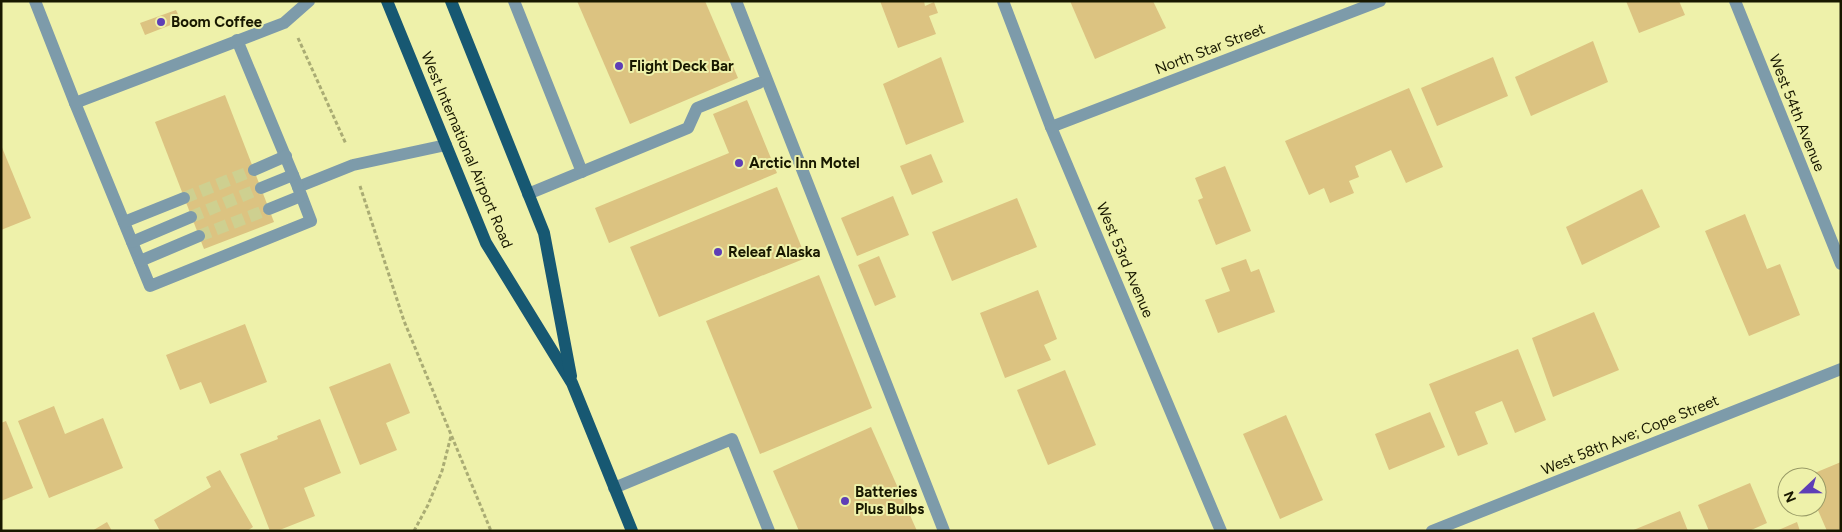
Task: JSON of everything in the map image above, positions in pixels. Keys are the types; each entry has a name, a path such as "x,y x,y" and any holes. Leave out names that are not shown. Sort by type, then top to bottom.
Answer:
{"main road":[{"name":"West International Airport Road","path":"387,1 486,243 572,384 632,531"},
{"name":"West International Airport Road","path":"451,1 544,233 572,384"}],"street":[{"path":"35,1 150,286 311,221 238,40"},
{"path":"75,103 284,23 309,1"},
{"path":"514,1 582,172"},
{"path":"736,1 944,531"},
{"name":"West 53rd Avenue","path":"1003,1 1051,127 1221,531"},
{"name":"North Star Street","path":"1051,127 1380,1"},
{"name":"West 54th Avenue","path":"1735,1 1841,264"},
{"path":"528,194 688,128 697,108 759,84"},
{"path":"261,188 297,186 353,165 446,145"},
{"path":"254,170 286,156"},
{"path":"269,209 297,186"},
{"path":"124,222 184,198"},
{"path":"132,242 191,217"},
{"path":"140,261 199,236"},
{"name":"West 58th Ave; Cope Street","path":"1432,531 1841,369"},
{"path":"614,488 732,439 769,531"}],"path":[{"path":"289,19 345,140 404,321 491,531"},
{"path":"414,531 428,505 442,471 451,435"}],"building":[{"path":"577,1 705,1 738,78 630,124"},
{"path":"880,1 924,1 925,6 934,2 938,13 929,16 936,34 898,48"},
{"path":"1070,1 1153,1 1166,28 1095,59"},
{"path":"1626,1 1679,1 1685,15 1639,33"},
{"name":"Boom Coffee","path":"176,10 181,21 145,35 140,23"},
{"path":"1593,41 1608,82 1531,116 1515,77"},
{"path":"941,57 964,122 906,145 883,84"},
{"path":"1493,57 1508,96 1437,126 1421,88"},
{"path":"1409,88 1443,167 1406,183 1391,150 1355,166 1359,177 1349,181 1354,193 1330,203 1324,188 1309,195 1285,141"},
{"path":"225,95 274,222 204,249 155,122"},
{"name":"Arctic Inn Motel","path":"747,100 777,173 609,243 595,208 729,153 713,114"},
{"path":"1,145 31,218 1,230"},
{"path":"931,154 943,182 912,195 900,166"},
{"path":"1225,166 1251,231 1216,245 1198,200 1203,198 1195,178"},
{"name":"Releaf Alaska","path":"777,187 806,258 659,317 630,247"},
{"path":"1642,189 1660,227 1582,265 1566,227"},
{"path":"893,196 909,235 857,256 841,218"},
{"path":"1017,198 1037,247 952,281 932,232"},
{"path":"1745,214 1767,269 1780,264 1800,315 1749,336 1705,231"},
{"path":"879,256 896,297 875,306 858,265"},
{"path":"1246,259 1251,272 1259,269 1275,312 1218,333 1205,300 1230,291 1221,268"},
{"path":"819,275 872,408 760,454 706,321"},
{"path":"1038,290 1057,339 1044,345 1051,360 1005,378 980,313"},
{"path":"1594,312 1619,370 1553,397 1532,338"},
{"path":"245,324 267,382 210,404 201,382 180,390 166,355"},
{"path":"1518,349 1546,420 1515,433 1502,401 1475,412 1488,444 1458,456 1429,384"},
{"path":"390,363 410,413 386,423 397,450 360,465 329,387"},
{"path":"1065,370 1096,445 1048,465 1017,390"},
{"path":"54,406 65,434 103,418 123,468 49,498 18,421"},
{"path":"1430,412 1445,447 1389,470 1375,434"},
{"path":"1286,415 1323,500 1280,519 1243,434"},
{"path":"320,419 341,473 304,488 315,516 277,531 270,531 240,454 278,439 277,436"},
{"path":"6,421 33,488 1,501 1,423"},
{"name":"Batteries Plus Bulbs","path":"871,427 917,531 799,531 773,471"},
{"path":"1841,462 1841,531 1827,531 1821,517 1827,517 1827,468"},
{"path":"220,470 253,527 247,531 160,531 154,520 211,487 206,477"},
{"path":"1750,483 1767,523 1749,531 1709,531 1698,505"},
{"path":"1680,511 1688,531 1631,531"},
{"path":"107,522 112,531 92,531"},
{"path":"1797,522 1800,531 1776,531"}],"tunnel":[{"path":"184,198 254,170"},
{"path":"191,217 261,188"},
{"path":"199,236 269,209"}],"place":[{"name":"Boom Coffee","path":"161,22"},
{"name":"Flight Deck Bar","path":"619,66"},
{"name":"Arctic Inn Motel","path":"739,163"},
{"name":"Releaf Alaska","path":"718,252"},
{"name":"Batteries Plus Bulbs","path":"845,501"}]}
